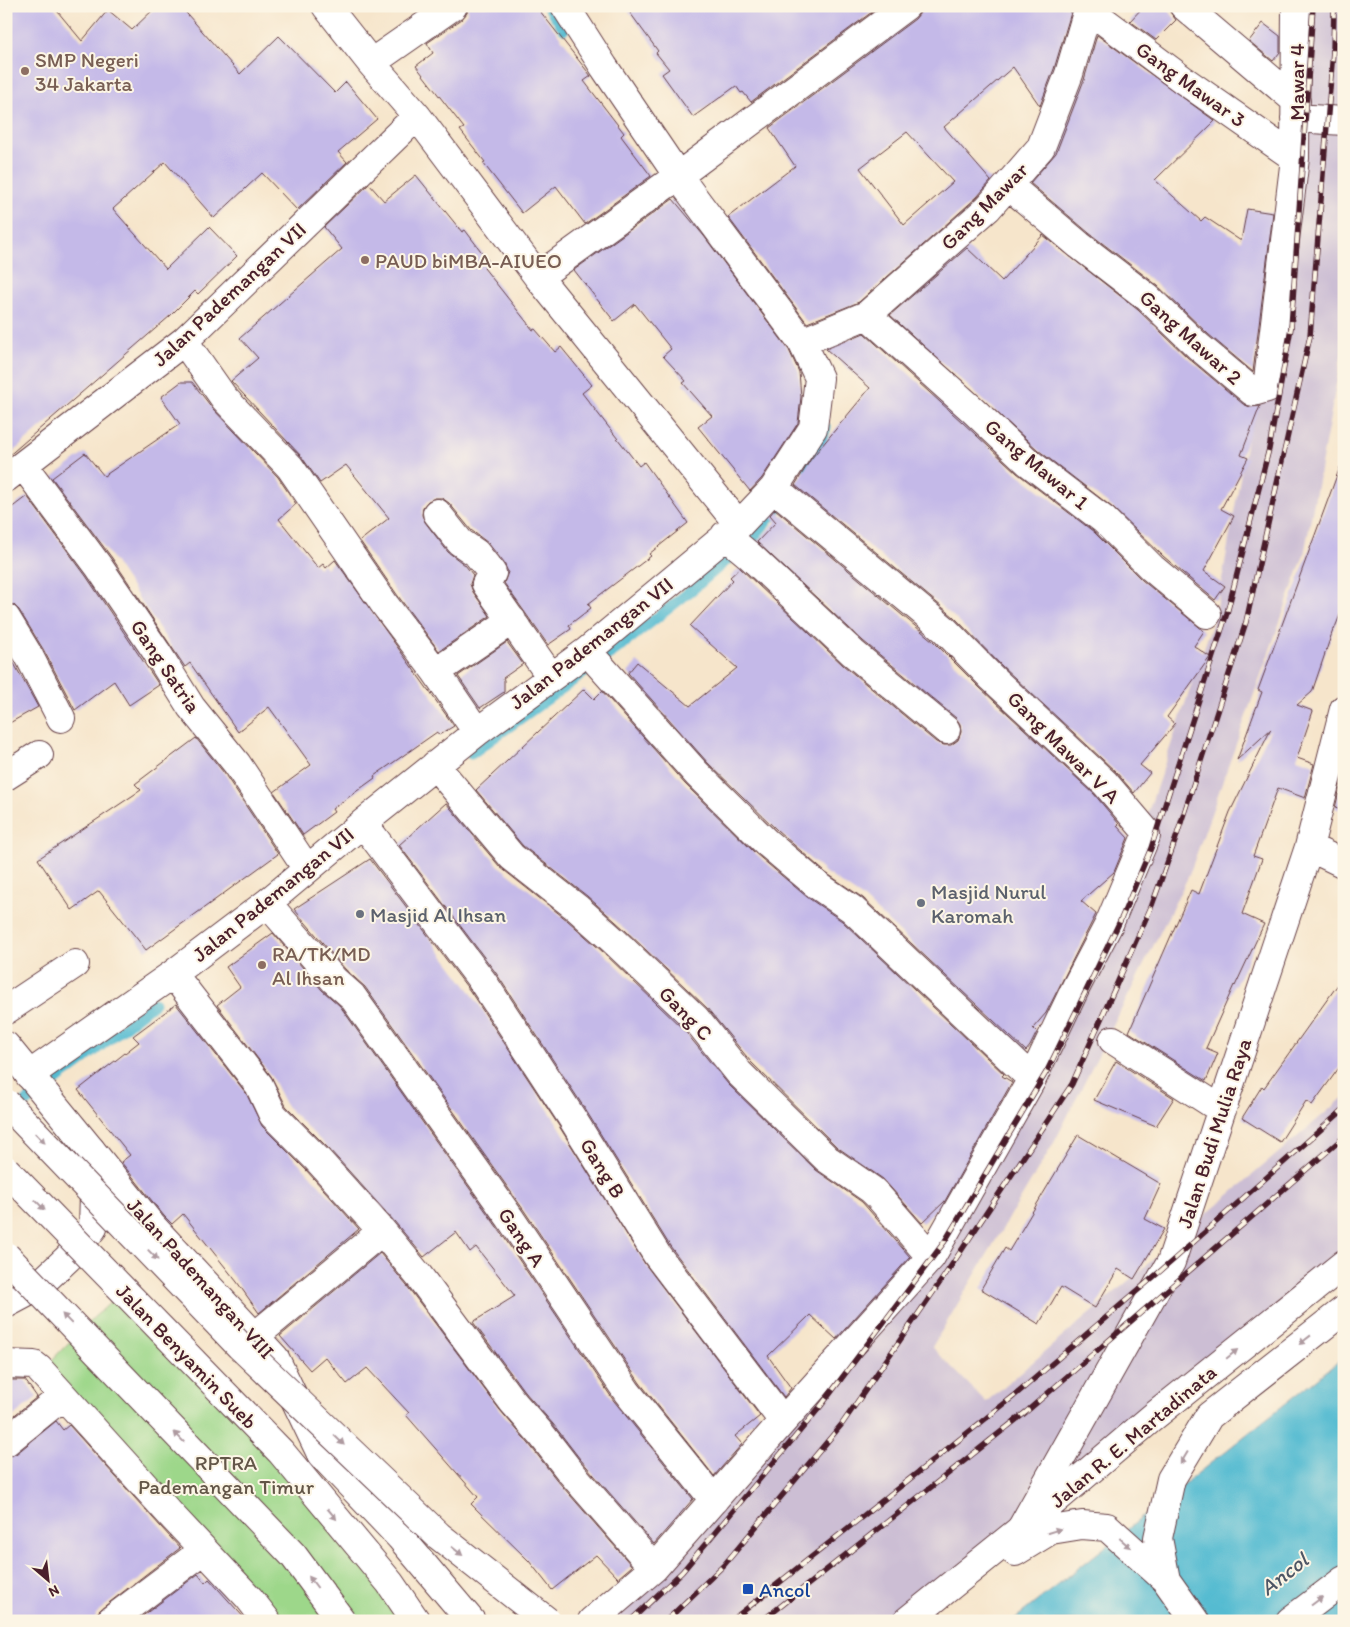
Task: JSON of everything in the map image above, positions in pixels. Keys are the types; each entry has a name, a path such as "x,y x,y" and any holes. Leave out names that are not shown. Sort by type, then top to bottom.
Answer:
{"main road":[{"path":"326,6 371,63 417,116 736,539 852,653 946,730"},
{"path":"371,63 452,6"},
{"name":"Jalan Pademangan VII","path":"29,1075 275,911 307,869 364,825 443,775 477,732 551,677 596,662 736,539 781,495 813,428 819,378 802,342 672,180 565,6"},
{"path":"538,277 906,6"},
{"path":"1184,6 1295,109 1344,121"},
{"name":"Mawar 4","path":"1295,158 1296,6"},
{"name":"Gang Mawar 3","path":"1088,8 1182,79 1295,158"},
{"name":"Gang Mawar","path":"802,342 867,315 988,208 1041,148 1069,74 1088,8"},
{"name":"Jalan Pademangan VII","path":"15,471 184,341 417,116"},
{"name":"Gang Mawar 2","path":"1008,185 1148,298 1198,346 1253,392 1267,388 1295,158"},
{"name":"Gang Mawar 1","path":"867,315 1028,462 1104,520 1152,568 1207,614"},
{"path":"184,341 224,398 290,467 384,605 436,672 477,732"},
{"name":"Gang Satria","path":"15,471 99,567 156,651 191,707 237,764 307,869"},
{"name":"Gang Mawar V A","path":"781,495 944,629 991,677 1105,783 1145,830 1146,836 1109,924 1076,987 1032,1079"},
{"path":"437,513 460,542 476,553 492,574 486,584 551,677"},
{"path":"6,618 29,656 61,718"},
{"path":"436,672 512,620"},
{"path":"592,1621 654,1568 931,1257 1032,1079 852,909 816,886 766,842 698,774 596,662"},
{"name":"Jalan Budi Mulia Raya","path":"1020,1530 1171,1262 1309,847 1344,709"},
{"path":"6,776 39,755"},
{"name":"Gang C","path":"443,775 512,857 577,908 696,1019 739,1073 827,1159 878,1196 931,1257"},
{"name":"Gang B","path":"364,825 482,982 572,1118 657,1255 783,1421"},
{"path":"1309,847 1344,864"},
{"name":"Gang A","path":"275,911 334,980 352,996 510,1218 627,1392 714,1500"},
{"path":"6,1010 75,964"},
{"path":"176,978 259,1086 273,1115 318,1159 382,1231 419,1276 512,1401 654,1568"},
{"path":"1113,1040 1222,1110"},
{"name":"Jalan Pademangan VIII","path":"6,1046 152,1226 275,1358 321,1454 400,1537 471,1621"},
{"path":"6,1103 240,1346 439,1536 547,1621"},
{"name":"Jalan Pademangan VIII","path":"6,1304 36,1288 68,1258 93,1228 94,1194 91,1150"},
{"name":"Jalan Benyamin Sueb","path":"6,1170 281,1452 390,1583 416,1621"},
{"path":"254,1337 382,1231"},
{"path":"6,1256 293,1555 342,1621"},
{"name":"Jalan R. E. Martadinata","path":"914,1614 1020,1530 1153,1417 1344,1264"},
{"name":"Jalan R. E. Martadinata","path":"1166,1580 1158,1538 1171,1479 1210,1416 1344,1310"},
{"path":"6,1364 34,1365 249,1598 267,1621"},
{"path":"6,1442 63,1396"},
{"name":"Jalan R. E. Martadinata","path":"914,1614 1051,1530 1082,1525 1107,1528 1166,1580 1195,1621"},
{"path":"110,1621 204,1550"},
{"path":"1290,1621 1344,1580"}],"shaded area":[{"path":"1303,6 1344,6 1344,343 1304,555 1189,875 1055,1141 932,1347 986,1402 1344,1097 1344,1265 906,1621 607,1621 813,1394 1033,1087 1115,909 1216,613 1297,160"}],"green space":[{"name":"RPTRA Pademangan Timur","path":"131,1284 408,1621 279,1621 45,1367 91,1320"}],"water":[{"path":"1344,1357 1344,1621 1012,1621"}],"building":[{"path":"6,6 53,6 82,41 108,10 132,30 157,6 180,6 240,74 279,36 335,93 346,82 377,119 338,152 347,162 297,210 262,173 214,218 165,162 113,209 166,269 209,227 237,256 198,294 195,291 170,316 6,458"},
{"path":"468,6 536,6 591,76 584,81 624,133 621,136 651,176 585,224 556,186 522,213 460,130 464,128 416,66 433,53 427,43 462,19 467,13"},
{"path":"625,6 880,6 751,102 736,86 693,117 662,74 669,69 656,53 658,51"},
{"path":"921,6 1073,6 1054,69 1040,106 1013,67 944,127 991,181 977,197 859,302 807,323 728,217 795,166 769,128 915,19 920,13","holes":["907,132 953,182 904,225 860,168"]},
{"path":"1144,6 1169,6 1170,12 1176,20 1156,40 1130,21"},
{"path":"1263,23 1280,36 1280,52 1273,61 1249,41"},
{"path":"1097,35 1215,121 1155,180 1201,221 1205,217 1241,241 1247,209 1273,213 1253,372 1208,334 1158,286 1089,233 1030,183 1056,153 1084,80"},
{"path":"416,175 462,232 465,230 490,263 484,268 533,330 535,329 555,352 561,347 592,385 582,393 639,466 644,462 688,523 649,554 651,556 588,604 591,608 569,625 571,629 548,645 504,583 508,572 504,563 488,543 471,530 449,503 442,498 435,498 428,501 423,507 422,515 425,522 448,552 465,565 473,575 470,584 473,592 490,616 439,651 360,541 389,518 346,465 320,483 301,456 231,381 258,358 240,338 342,249 324,227 369,184 384,201"},
{"path":"673,199 704,236 789,350 799,372 801,397 798,423 762,478 750,491 698,427 712,416 683,383 686,381 663,356 671,349 635,304 614,321 574,270"},
{"path":"1043,235 1138,310 1187,357 1243,404 1250,407 1260,406 1241,455 1248,458 1221,509 1234,516 1204,571 1225,586 1215,600 1163,556 1113,508 1038,450 890,315 967,248 1002,281"},
{"path":"864,333 1017,473 1094,532 1142,580 1204,631 1194,646 1210,657 1167,717 1175,724 1140,765 1150,773 1134,793 1116,772 1002,666 954,617 795,485 811,459 870,388 826,349"},
{"path":"181,382 192,382 213,409 278,477 296,504 279,519 318,568 323,564 326,568 335,560 454,726 439,735 437,732 374,776 375,778 332,809 334,812 303,835 274,792 311,765 269,707 238,732 190,663 185,667 112,558 52,478 85,453 104,476 180,424 161,397"},
{"path":"1340,467 1344,467 1344,605 1333,630 1312,692 1297,705 1313,711 1297,758 1314,764 1305,798 1278,788 1253,856 1262,859 1242,914 1264,924 1206,1048 1218,1053 1206,1081 1129,1032 1191,890 1199,894 1230,812 1271,729 1237,760 1262,692 1258,690"},
{"path":"27,496 86,576 159,685 129,705 114,681 75,710 43,649 19,610 14,605 6,602 6,512"},
{"path":"775,509 933,641 980,688 1094,794 1128,838 1114,872 1081,901 1096,914 1046,1013 1033,1028 1037,1032 1026,1051 863,898 826,873 777,830 708,763 628,673 637,662 690,706 737,668 690,626 733,580 730,577 740,568 843,665 936,742 951,745 958,740 961,732 960,724 956,718 863,641 757,542 776,522 770,515"},
{"path":"507,642 523,664 503,678 504,692 480,708 458,676"},
{"path":"6,649 38,707 6,725"},
{"path":"584,689 594,699 602,691 685,784 755,853 807,897 842,921 1004,1074 1002,1076 1012,1082 945,1201 922,1223 883,1179 837,1147 751,1062 707,1008 625,930 587,896 523,846 476,790"},
{"path":"196,738 224,773 278,854 146,950 99,891 72,910 38,859 141,790 135,784"},
{"path":"1344,775 1344,811 1335,808"},
{"path":"446,803 500,867 567,920 603,952 684,1030 728,1084 816,1170 862,1202 910,1257 836,1339 810,1315 768,1356 791,1388 784,1397 670,1246 585,1109 496,973 399,845"},
{"path":"370,859 470,991 559,1126 645,1264 760,1416 735,1436 742,1444 714,1476 640,1383 523,1209 365,987 345,969 294,909"},
{"path":"273,933 322,990 340,1006 497,1227 614,1401 693,1499 654,1544 524,1391 473,1322 515,1296 476,1247 470,1252 456,1232 424,1257 329,1149 286,1106 271,1076 217,1005 240,987 226,967"},
{"path":"1344,976 1344,1061 1312,1105 1306,1101 1280,1142 1242,1118 1262,1086 1264,1088"},
{"path":"176,1004 246,1093 262,1126 306,1170 359,1229 259,1313 183,1214 172,1224 164,1216 121,1162 130,1155 78,1090 139,1042 133,1036"},
{"path":"1116,1061 1174,1098 1156,1126 1094,1100"},
{"path":"1078,1135 1161,1184 1145,1219 1164,1229 1134,1279 1118,1269 1095,1308 1061,1287 1039,1324 981,1289 1005,1248 1009,1251"},
{"path":"380,1253 500,1410 556,1479 632,1566 618,1578 596,1555 552,1590 529,1561 471,1504 478,1497 406,1415 409,1413 367,1368 347,1384 325,1357 310,1370 280,1336"},
{"path":"6,1380 25,1380 37,1397 6,1422"},
{"path":"56,1421 63,1430 69,1425 180,1548 101,1609 96,1614 95,1621 6,1621 6,1457 16,1454"},
{"path":"198,1574 205,1583 209,1579 247,1621 136,1621"}],"waterway":[{"path":"548,6 564,29"},
{"path":"808,468 826,428"},
{"path":"471,754 621,646 693,589 754,537 787,496"},
{"path":"14,1111 83,1060 154,1003"}],"railway":[{"path":"630,1621 682,1572 820,1407 945,1241 1047,1071 1121,919 1151,848 1227,613 1269,449 1291,328 1313,6"},
{"path":"666,1621 724,1565 842,1424 943,1278 1072,1084 1152,905 1175,841 1246,622 1310,336 1333,51 1334,6"},
{"path":"731,1621 1014,1396 1171,1262 1344,1109"},
{"path":"762,1621 1026,1412 1344,1137"}],"place":[{"name":"SMP Negeri 34 Jakarta","path":"25,71"},
{"name":"PAUD biMBA-AIUEO","path":"365,260"},
{"name":"Masjid Nurul Karomah","path":"921,903"},
{"name":"Masjid Al Ihsan","path":"360,914"},
{"name":"RA/TK/MD Al Ihsan","path":"262,965"},
{"name":"Ancol","path":"748,1589"}]}
